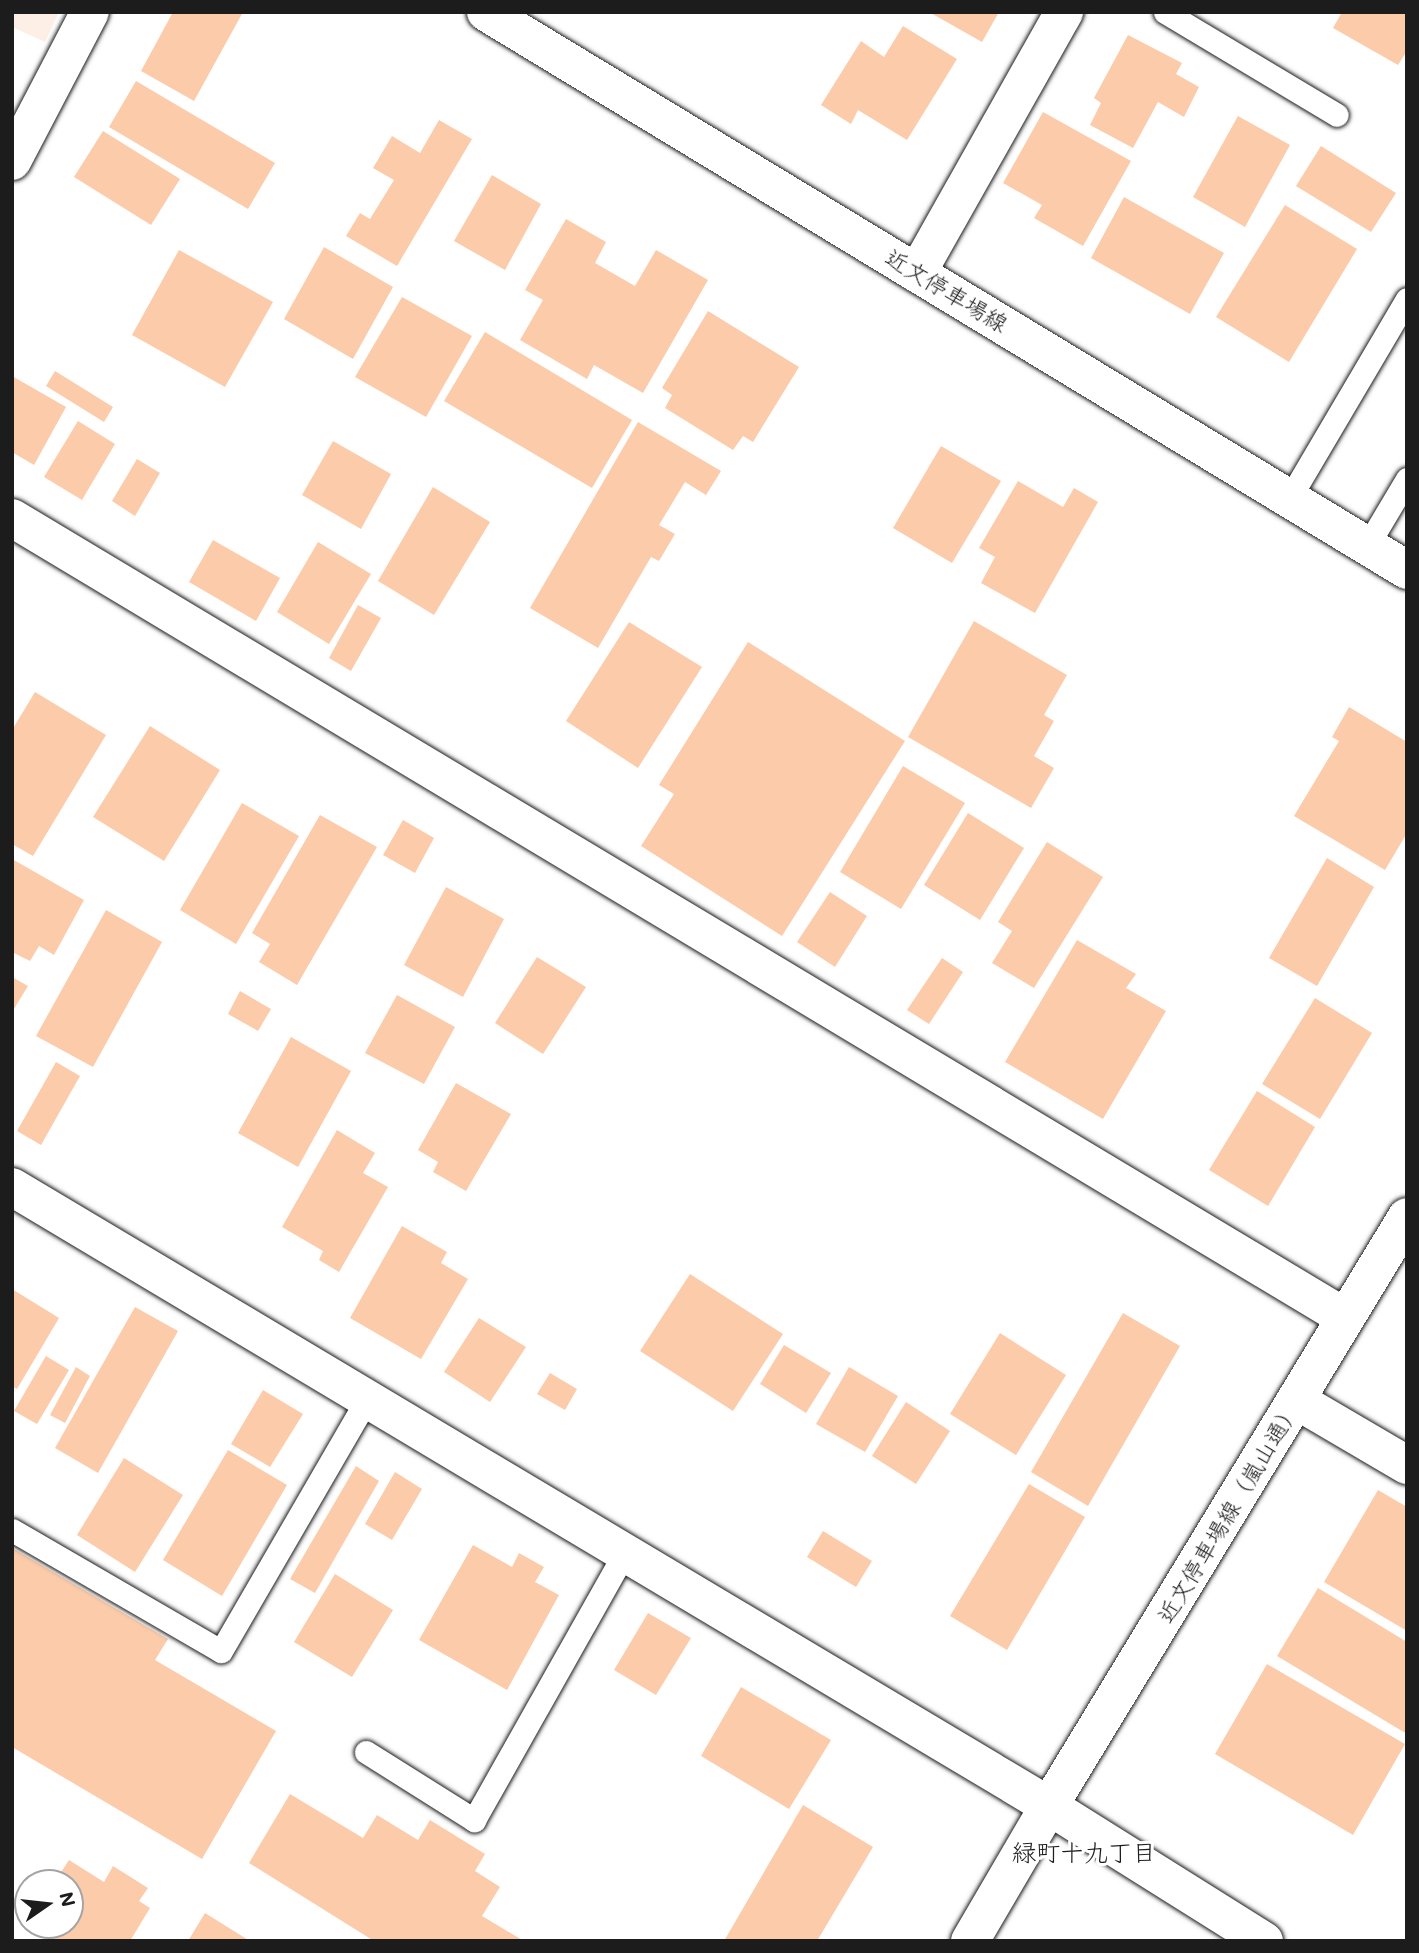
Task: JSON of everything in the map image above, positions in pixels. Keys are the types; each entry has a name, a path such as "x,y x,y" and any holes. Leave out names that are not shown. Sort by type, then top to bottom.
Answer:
{"street":[{"path":"12,161 90,12"},
{"name":"近文停車場線","path":"486,12 1407,570"},
{"path":"917,272 1064,12"},
{"path":"12,519 1346,1318"},
{"path":"12,1186 1049,1806 1264,1941"},
{"name":"近文停車場線（嵐山通）","path":"970,1941 1049,1806 1407,1217"},
{"path":"1296,1401 1407,1465"}],"lane":[{"path":"1165,12 1337,115"},
{"path":"1289,499 1407,299"},
{"path":"1367,546 1407,479"},
{"path":"12,1530 221,1651 367,1399"},
{"path":"366,1752 474,1820 625,1552"}],"shaded area":[{"path":"12,12 59,12 45,42 12,27"}],"building":[{"path":"173,12 243,12 194,101 141,71"},
{"path":"929,12 999,12 982,42"},
{"path":"1342,12 1407,12 1407,51 1398,65 1333,28"},
{"path":"903,26 957,59 907,140 858,110 851,124 821,105 861,41 884,57"},
{"path":"1128,35 1182,63 1176,74 1199,87 1184,117 1158,102 1133,148 1090,125 1101,103 1094,98"},
{"path":"136,81 275,163 248,209 109,127"},
{"path":"1043,112 1131,161 1083,246 1034,218 1042,205 1003,183"},
{"path":"1238,116 1290,145 1245,227 1193,197"},
{"path":"439,120 472,139 397,266 346,236 360,213 370,219 394,180 373,168 392,136 420,153"},
{"path":"103,131 180,179 151,225 74,177"},
{"path":"1321,146 1396,193 1371,232 1296,186"},
{"path":"492,175 541,204 505,270 454,241"},
{"path":"1124,197 1224,253 1190,314 1091,258"},
{"path":"1285,205 1357,249 1289,362 1216,317"},
{"path":"566,219 606,242 595,263 635,286 656,250 708,280 643,393 594,365 587,379 520,340 543,300 525,290"},
{"path":"324,247 393,287 353,359 284,319"},
{"path":"179,250 273,302 225,387 132,335"},
{"path":"402,297 472,336 426,417 355,377"},
{"path":"708,311 799,367 753,442 743,436 733,450 665,408 672,395 662,388"},
{"path":"485,332 632,420 592,488 444,401"},
{"path":"55,371 113,407 104,422 46,386"},
{"path":"12,376 66,407 34,465 12,452"},
{"path":"78,421 115,444 82,500 44,477"},
{"path":"638,422 721,471 706,495 685,482 659,525 675,534 659,561 651,557 598,648 530,608"},
{"path":"333,441 391,474 361,529 302,495"},
{"path":"941,446 1001,481 952,563 893,528"},
{"path":"137,459 160,473 135,516 112,501"},
{"path":"1018,481 1063,507 1074,488 1098,502 1035,613 981,583 995,557 979,548"},
{"path":"433,487 490,522 434,615 378,581"},
{"path":"213,540 280,578 256,621 189,582"},
{"path":"318,542 371,574 329,644 277,612"},
{"path":"358,605 381,618 351,671 329,658"},
{"path":"974,621 1067,675 1044,715 1054,721 1034,756 1054,768 1031,808 908,737"},
{"path":"629,622 702,667 638,768 566,721"},
{"path":"748,642 905,741 782,936 641,846 674,794 659,785"},
{"path":"35,692 106,735 33,856 12,844 12,730"},
{"path":"1349,707 1407,742 1407,833 1385,870 1294,816 1339,741 1332,737"},
{"path":"150,726 220,770 164,861 93,817"},
{"path":"903,766 965,803 901,909 840,872"},
{"path":"242,803 299,836 236,944 180,910"},
{"path":"968,813 1024,848 980,920 924,885"},
{"path":"320,815 377,847 297,985 259,962 270,944 252,933"},
{"path":"403,820 434,838 415,873 383,855"},
{"path":"1047,842 1103,877 1034,988 992,963 1012,931 998,922"},
{"path":"1327,858 1374,887 1317,986 1269,958"},
{"path":"12,859 84,900 54,955 39,946 30,961 12,952"},
{"path":"446,887 504,919 463,997 404,965"},
{"path":"830,892 867,916 835,967 797,942"},
{"path":"106,910 162,942 93,1067 36,1036"},
{"path":"1077,940 1136,974 1126,988 1166,1011 1103,1119 1005,1062"},
{"path":"537,957 586,987 543,1054 495,1023"},
{"path":"942,958 963,972 929,1024 907,1010"},
{"path":"12,977 28,986 12,1012"},
{"path":"240,991 271,1009 258,1031 228,1014"},
{"path":"397,995 455,1027 424,1084 365,1053"},
{"path":"1315,998 1372,1033 1320,1119 1262,1084"},
{"path":"291,1037 351,1071 298,1167 238,1133"},
{"path":"56,1062 80,1076 41,1145 17,1131"},
{"path":"456,1083 511,1114 466,1191 433,1172 438,1162 418,1150"},
{"path":"1257,1091 1315,1127 1268,1206 1209,1170"},
{"path":"337,1130 375,1153 363,1173 388,1187 339,1272 319,1260 323,1251 282,1227"},
{"path":"402,1226 447,1252 441,1263 468,1279 421,1359 350,1318"},
{"path":"690,1274 783,1334 733,1411 640,1351"},
{"path":"12,1289 59,1318 17,1389 12,1386"},
{"path":"135,1307 178,1331 98,1473 55,1448"},
{"path":"1123,1313 1180,1346 1088,1506 1031,1472"},
{"path":"479,1318 526,1347 490,1402 444,1372"},
{"path":"1000,1333 1066,1375 1016,1455 950,1414"},
{"path":"784,1345 831,1373 806,1413 760,1384"},
{"path":"46,1356 69,1370 37,1424 14,1411"},
{"path":"76,1367 90,1376 65,1423 50,1415"},
{"path":"849,1367 898,1396 865,1452 816,1424"},
{"path":"550,1373 577,1389 565,1410 537,1394"},
{"path":"263,1390 303,1414 270,1467 231,1444"},
{"path":"906,1402 950,1431 916,1484 872,1456"},
{"path":"228,1450 287,1485 222,1596 163,1560"},
{"path":"124,1458 183,1495 135,1572 77,1535"},
{"path":"356,1466 379,1481 315,1593 290,1579"},
{"path":"395,1472 422,1489 392,1540 365,1524"},
{"path":"1029,1484 1085,1517 1007,1650 950,1616"},
{"path":"1378,1490 1407,1507 1407,1631 1324,1582"},
{"path":"823,1531 872,1561 856,1587 807,1557"},
{"path":"473,1545 512,1567 519,1553 544,1567 535,1582 559,1595 507,1690 419,1640"},
{"path":"12,1548 168,1639 155,1660 276,1731 202,1859 12,1747"},
{"path":"335,1574 393,1610 352,1677 294,1642"},
{"path":"1318,1588 1407,1642 1407,1734 1277,1656"},
{"path":"648,1613 691,1638 656,1695 614,1670"},
{"path":"1267,1664 1405,1744 1353,1835 1215,1754"},
{"path":"741,1687 831,1740 789,1809 701,1756"},
{"path":"290,1794 363,1838 377,1815 418,1840 430,1820 485,1854 475,1871 500,1887 482,1916 524,1941 374,1941 249,1863"},
{"path":"803,1805 873,1847 817,1941 724,1941"},
{"path":"69,1860 83,1869 63,1869"},
{"path":"113,1866 148,1888 139,1901 150,1908 130,1941 49,1941 84,1939 84,1869 104,1882"},
{"path":"205,1913 250,1941 188,1941"}],"district":[{"name":"緑町十九丁目","path":"1084,1852"}]}
